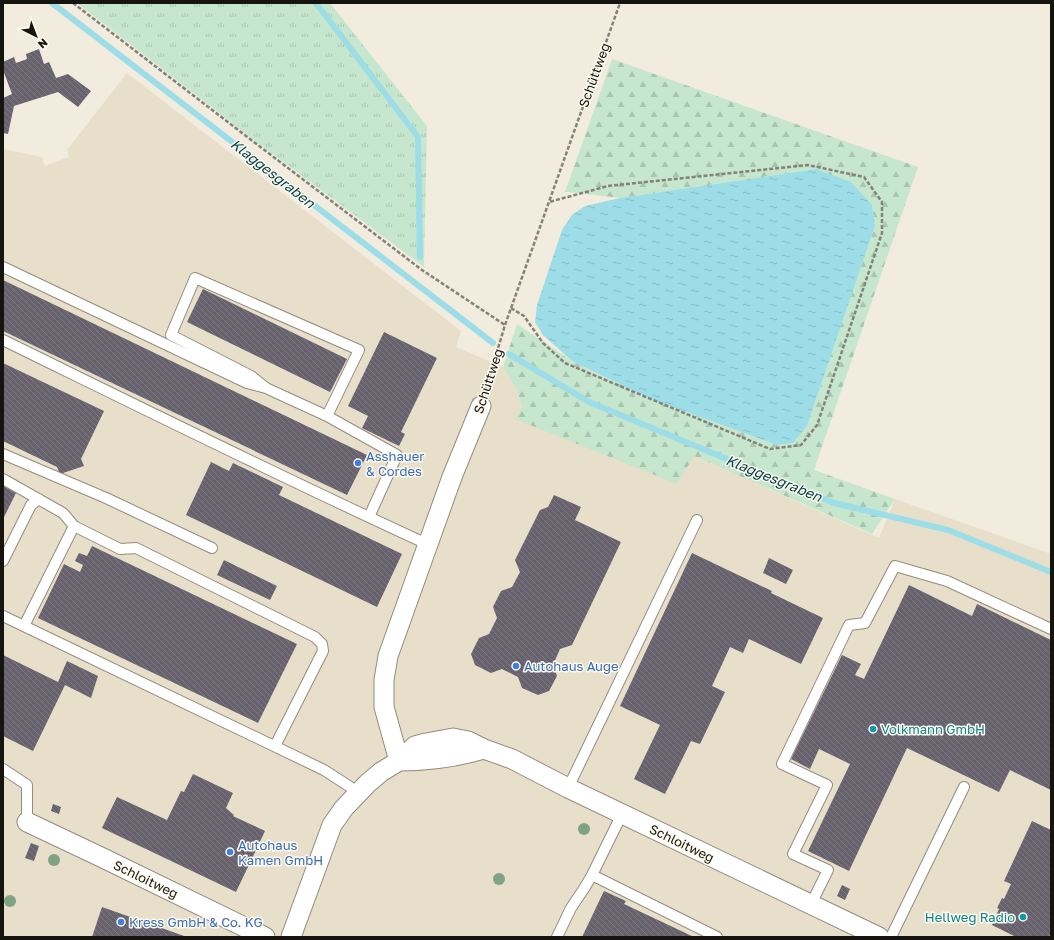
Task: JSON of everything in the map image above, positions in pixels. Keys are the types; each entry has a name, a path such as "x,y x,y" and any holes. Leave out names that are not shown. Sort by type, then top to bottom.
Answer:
{"street":[{"name":"Schüttweg","path":"399,761 384,707 384,680 388,656 452,476 481,406"},
{"name":"Schloitweg","path":"292,937 332,825 344,808 358,792 381,772 399,761 415,746 453,738 468,740 484,749 512,759 568,788 879,937"},
{"name":"Schloitweg","path":"27,822 265,937"}],"lane":[{"path":"3,267 247,384 266,388 327,416 397,455 369,517"},
{"path":"266,388 251,376 171,335 195,278 359,350 327,416"},
{"path":"3,340 163,419 428,544"},
{"path":"3,454 106,498 212,548"},
{"path":"3,479 63,513 74,526 120,549 136,548 314,637 322,644 323,651 275,746"},
{"path":"3,561 31,505 39,499"},
{"path":"568,788 697,520"},
{"path":"24,626 74,526"},
{"path":"811,904 828,870 793,854 827,785 782,764 849,625 865,623 895,566 947,581 1051,629"},
{"path":"3,616 324,770 358,792"},
{"path":"3,769 27,784 27,822"},
{"path":"891,937 964,787"},
{"path":"557,937 571,908 592,875 622,814"},
{"path":"592,875 717,937"}],"path":[{"path":"73,3 422,270 505,325"},
{"name":"Schüttweg","path":"481,406 505,325 620,3"},
{"path":"511,308 524,316 543,343 565,363 770,449 800,445 816,425 882,234 882,202 864,177 808,165 608,186 549,202"}],"shaded area":[{"path":"127,73 461,331 456,347 503,367 517,388 522,407 516,419 694,456 879,538 895,499 1051,554 1051,937 3,937 3,149 42,157 45,166 69,157 67,150"}],"green space":[{"path":"77,3 330,3 427,126 424,267 246,134"},
{"path":"612,59 918,167 814,470 895,499 872,534 694,456 677,484 515,419 522,407 517,389 503,367 517,324 572,361 653,400 777,445 793,443 807,426 875,226 872,205 816,169 620,198 565,192"}],"water":[{"path":"816,169 851,182 872,205 875,226 807,426 793,443 777,445 653,400 572,361 543,335 535,322 537,305 562,230 572,215 585,206 620,198"}],"building":[{"path":"39,49 44,64 49,62 56,78 68,74 91,91 78,107 58,92 14,106 8,134 3,133 3,98 12,94 3,70 3,62 14,57 16,63 27,59 26,54"},
{"path":"3,280 367,455 347,495 3,331"},
{"path":"203,289 347,359 330,392 187,322"},
{"path":"384,332 437,358 401,432 405,434 399,446 362,428 368,416 348,406"},
{"path":"3,363 104,411 81,459 84,466 60,474 57,467 3,441"},
{"path":"211,462 229,471 233,463 283,487 279,495 402,554 377,607 186,515"},
{"path":"3,486 16,493 3,519"},
{"path":"554,495 581,507 575,520 621,542 572,645 560,649 553,665 557,676 549,691 538,695 522,688 518,677 502,669 491,673 475,665 471,654 479,638 489,634 497,618 493,607 501,591 512,587 520,572 515,560 540,510 548,507"},
{"path":"92,546 297,644 258,723 38,618 64,564 80,572 83,565 75,561 79,553 87,556"},
{"path":"692,553 772,591 771,593 823,618 801,664 749,639 743,653 730,647 712,686 725,692 700,744 691,741 665,794 634,779 660,725 620,706"},
{"path":"769,558 793,570 786,584 763,573"},
{"path":"224,560 277,586 270,600 217,575"},
{"path":"909,585 972,616 977,604 1051,640 1051,790 1010,770 999,792 907,748 849,871 808,851 850,764 819,749 810,769 791,759 842,655 861,664 855,675 864,679"},
{"path":"3,655 58,682 67,661 98,676 91,698 65,685 33,751 3,736"},
{"path":"193,774 233,793 226,808 234,815 233,816 265,831 236,892 102,828 117,797 167,820 181,791 184,792"},
{"path":"53,804 61,807 59,814 51,811"},
{"path":"1032,821 1051,830 1051,932 1049,937 1016,937 992,925 999,909 997,908 1002,898 1004,899 1011,884 1004,881"},
{"path":"31,843 39,846 34,861 25,858"},
{"path":"842,885 850,889 845,900 837,896"},
{"path":"604,891 626,901 624,904 694,937 582,937"},
{"name":"Kress GmbH & Co. KG","path":"102,907 187,937 92,937"}],"waterway":[{"name":"Klaggesgraben","path":"52,3 493,343"},
{"path":"316,3 418,137 420,257"},
{"name":"Klaggesgraben","path":"509,354 589,402 834,503 948,530 1051,572"}],"place":[{"name":"Asshauer & Cordes","path":"358,463"},
{"name":"Autohaus Auge","path":"516,666"},
{"name":"Volkmann GmbH","path":"873,729"},
{"name":"Autohaus Kamen GmbH","path":"230,852"},
{"name":"Hellweg Radio","path":"1023,917"},
{"name":"Kress GmbH & Co. KG","path":"121,922"}]}
